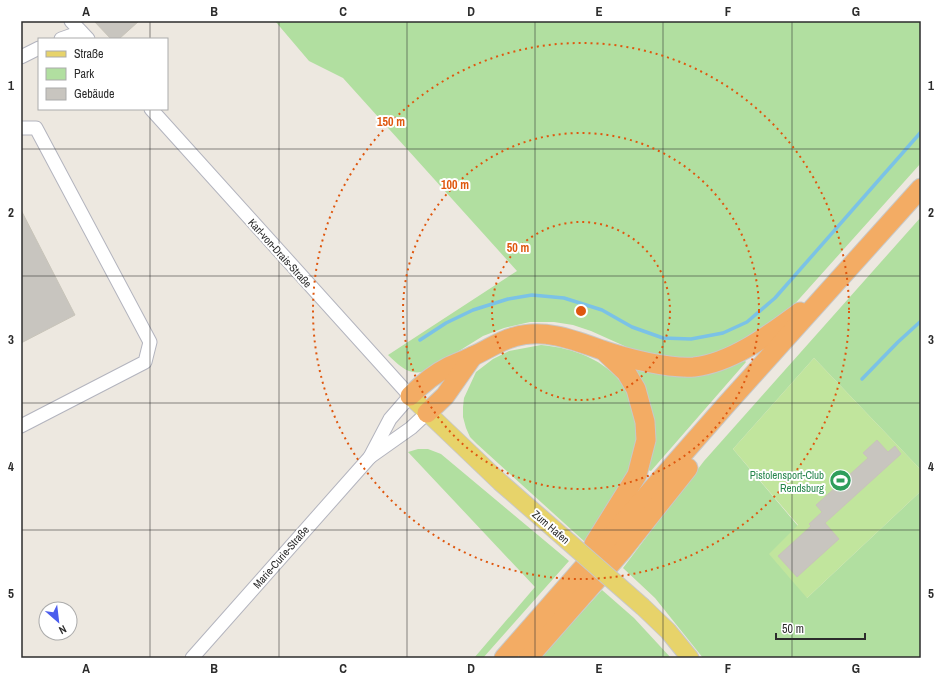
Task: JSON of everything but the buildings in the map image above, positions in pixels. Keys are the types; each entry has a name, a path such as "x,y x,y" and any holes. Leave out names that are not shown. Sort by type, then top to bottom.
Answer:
{"highway":[{"path":"504,658 720,412 921,188"},
{"path":"410,396 435,375 447,368 494,344 515,336 538,334 560,336 638,360 694,367 734,354 760,340 830,290"},
{"path":"573,581 612,513 637,476 646,440 645,422 636,388 626,372 603,350"},
{"path":"427,413 444,396 473,356"},
{"path":"528,658 622,552 705,446 720,412"}],"main road":[{"name":"Zum Hafen","path":"410,396 555,530 668,630 690,658"}],"street":[{"path":"71,21 84,35"},
{"path":"67,38 84,35"},
{"path":"21,57 38,48"},
{"name":"Karl-von-Drais-Straße","path":"152,110 410,396"},
{"path":"21,128 36,128 150,342 144,362 21,426"},
{"name":"Marie-Curie-Straße","path":"192,658 370,457 393,415 410,396"},
{"name":"Marie-Curie-Straße","path":"370,457 411,428 427,413"}],"green space":[{"path":"275,21 921,21 921,163 783,317 734,348 696,358 640,353 591,331 573,325 554,322 530,322 504,328 483,336 430,369 423,372 412,372 402,368 388,355 517,271 343,78 309,61"},
{"path":"921,217 921,470 814,358 733,449 798,526 807,598 921,491 921,658 703,658 655,598 623,568 704,461"},
{"path":"541,345 562,348 581,354 598,362 612,373 624,387 632,403 636,421 636,456 634,468 585,542 470,437 463,417 464,398 476,372 493,359 509,351"},
{"name":"Pistolensport-Club Rendsburg","path":"814,358 921,470 921,491 807,598 769,554 798,525 733,449"},
{"path":"745,361 746,362 651,471 648,470 653,447 628,364 706,373"},
{"path":"418,449 428,449 441,454 569,561 483,658 474,658 535,587 408,452"},
{"path":"602,590 634,618 671,658 540,658"}],"waterway":[{"path":"420,340 446,323 473,310 508,299 532,295 564,298 602,310 632,327 663,338 691,339 723,333 747,322 775,298 921,132"},
{"path":"862,379 921,321"}],"place":[{"name":"Pistolensport-Club Rendsburg","path":"840,481"}]}
